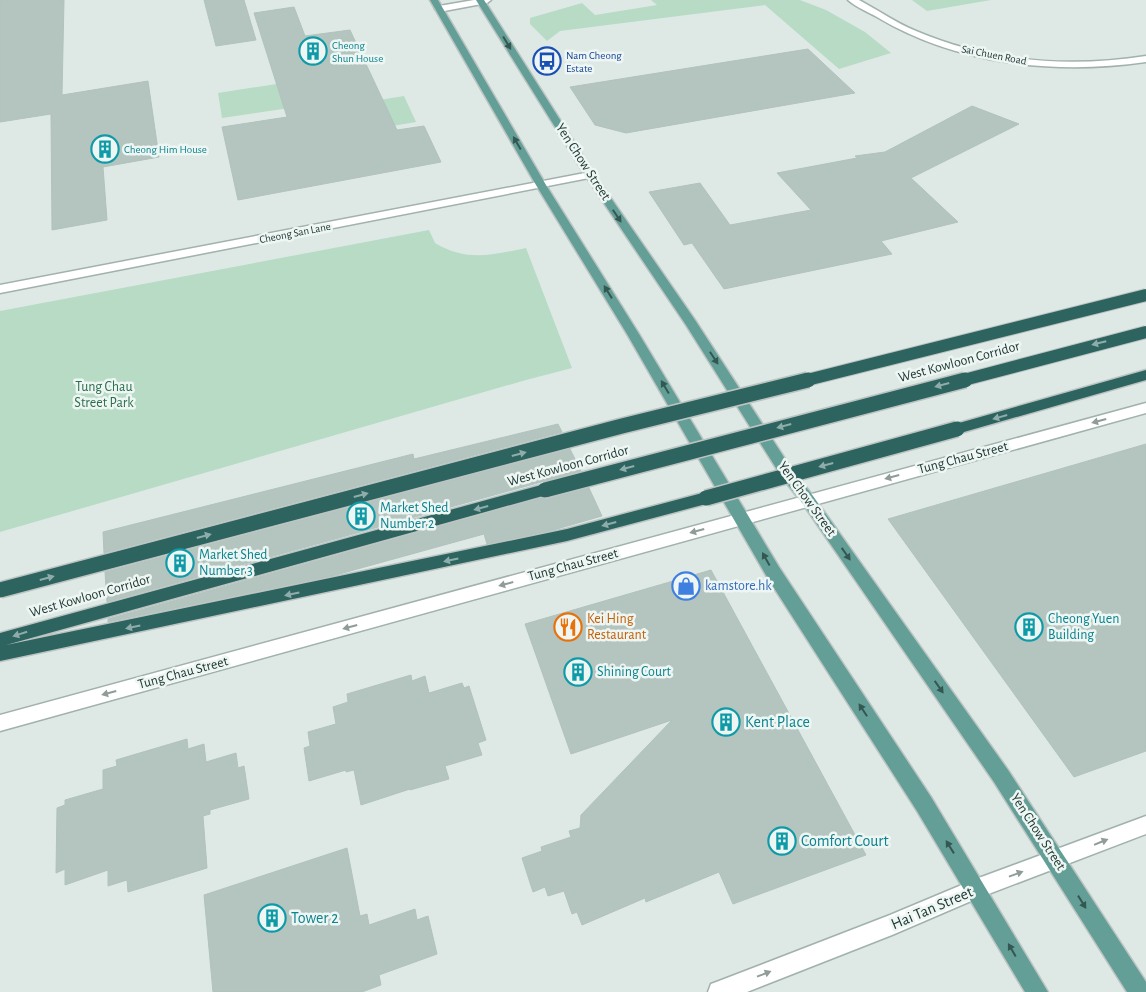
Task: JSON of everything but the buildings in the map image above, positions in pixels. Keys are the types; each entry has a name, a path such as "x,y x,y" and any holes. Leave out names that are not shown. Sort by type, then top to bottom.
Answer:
{"highway":[{"name":"West Kowloon Corridor","path":"0,590 632,424 1146,295"},
{"name":"West Kowloon Corridor","path":"0,640 580,481 1146,332"},
{"path":"0,654 567,536 1146,375"}],"main road":[{"name":"Yen Chow Street","path":"483,0 590,175 691,323 786,472 808,500 980,744 1140,992"},
{"path":"436,4 541,185 613,300 744,518 774,572 976,889 1037,992"}],"street":[{"path":"436,4 483,0"},
{"name":"Sai Chuen Road","path":"852,0 884,19 919,36 987,56 1063,65 1111,64 1146,59"},
{"name":"Cheong San Lane","path":"0,289 590,175"},
{"name":"Tung Chau Street","path":"0,723 1146,408"},
{"name":"Hai Tan Street","path":"719,992 892,925 976,889 1146,825"}],"green space":[{"path":"651,0 800,0 826,10 865,32 891,53 839,69 765,5 560,31 547,41 530,24 530,18 582,3 595,15 657,5"},
{"path":"912,0 991,0 927,11"},
{"path":"315,78 323,103 222,118 218,93"},
{"path":"404,96 416,122 315,139 306,112"},
{"name":"Tung Chau Street Park","path":"429,230 435,243 458,253 491,255 526,248 572,368 0,532 0,311"}],"place":[{"name":"Cheong Shun House","path":"313,51"},
{"name":"Nam Cheong Estate","path":"547,61"},
{"name":"Cheong Him House","path":"105,149"},
{"name":"Market Shed Number 2","path":"361,516"},
{"name":"Market Shed Number 3","path":"180,563"},
{"name":"kamstore.hk","path":"686,586"},
{"name":"Kei Hing Restaurant","path":"568,627"},
{"name":"Cheong Yuen Building","path":"1029,627"},
{"name":"Shining Court","path":"578,672"},
{"name":"Kent Place","path":"726,722"},
{"name":"Comfort Court","path":"782,841"},
{"name":"Tower 2","path":"272,918"}]}
